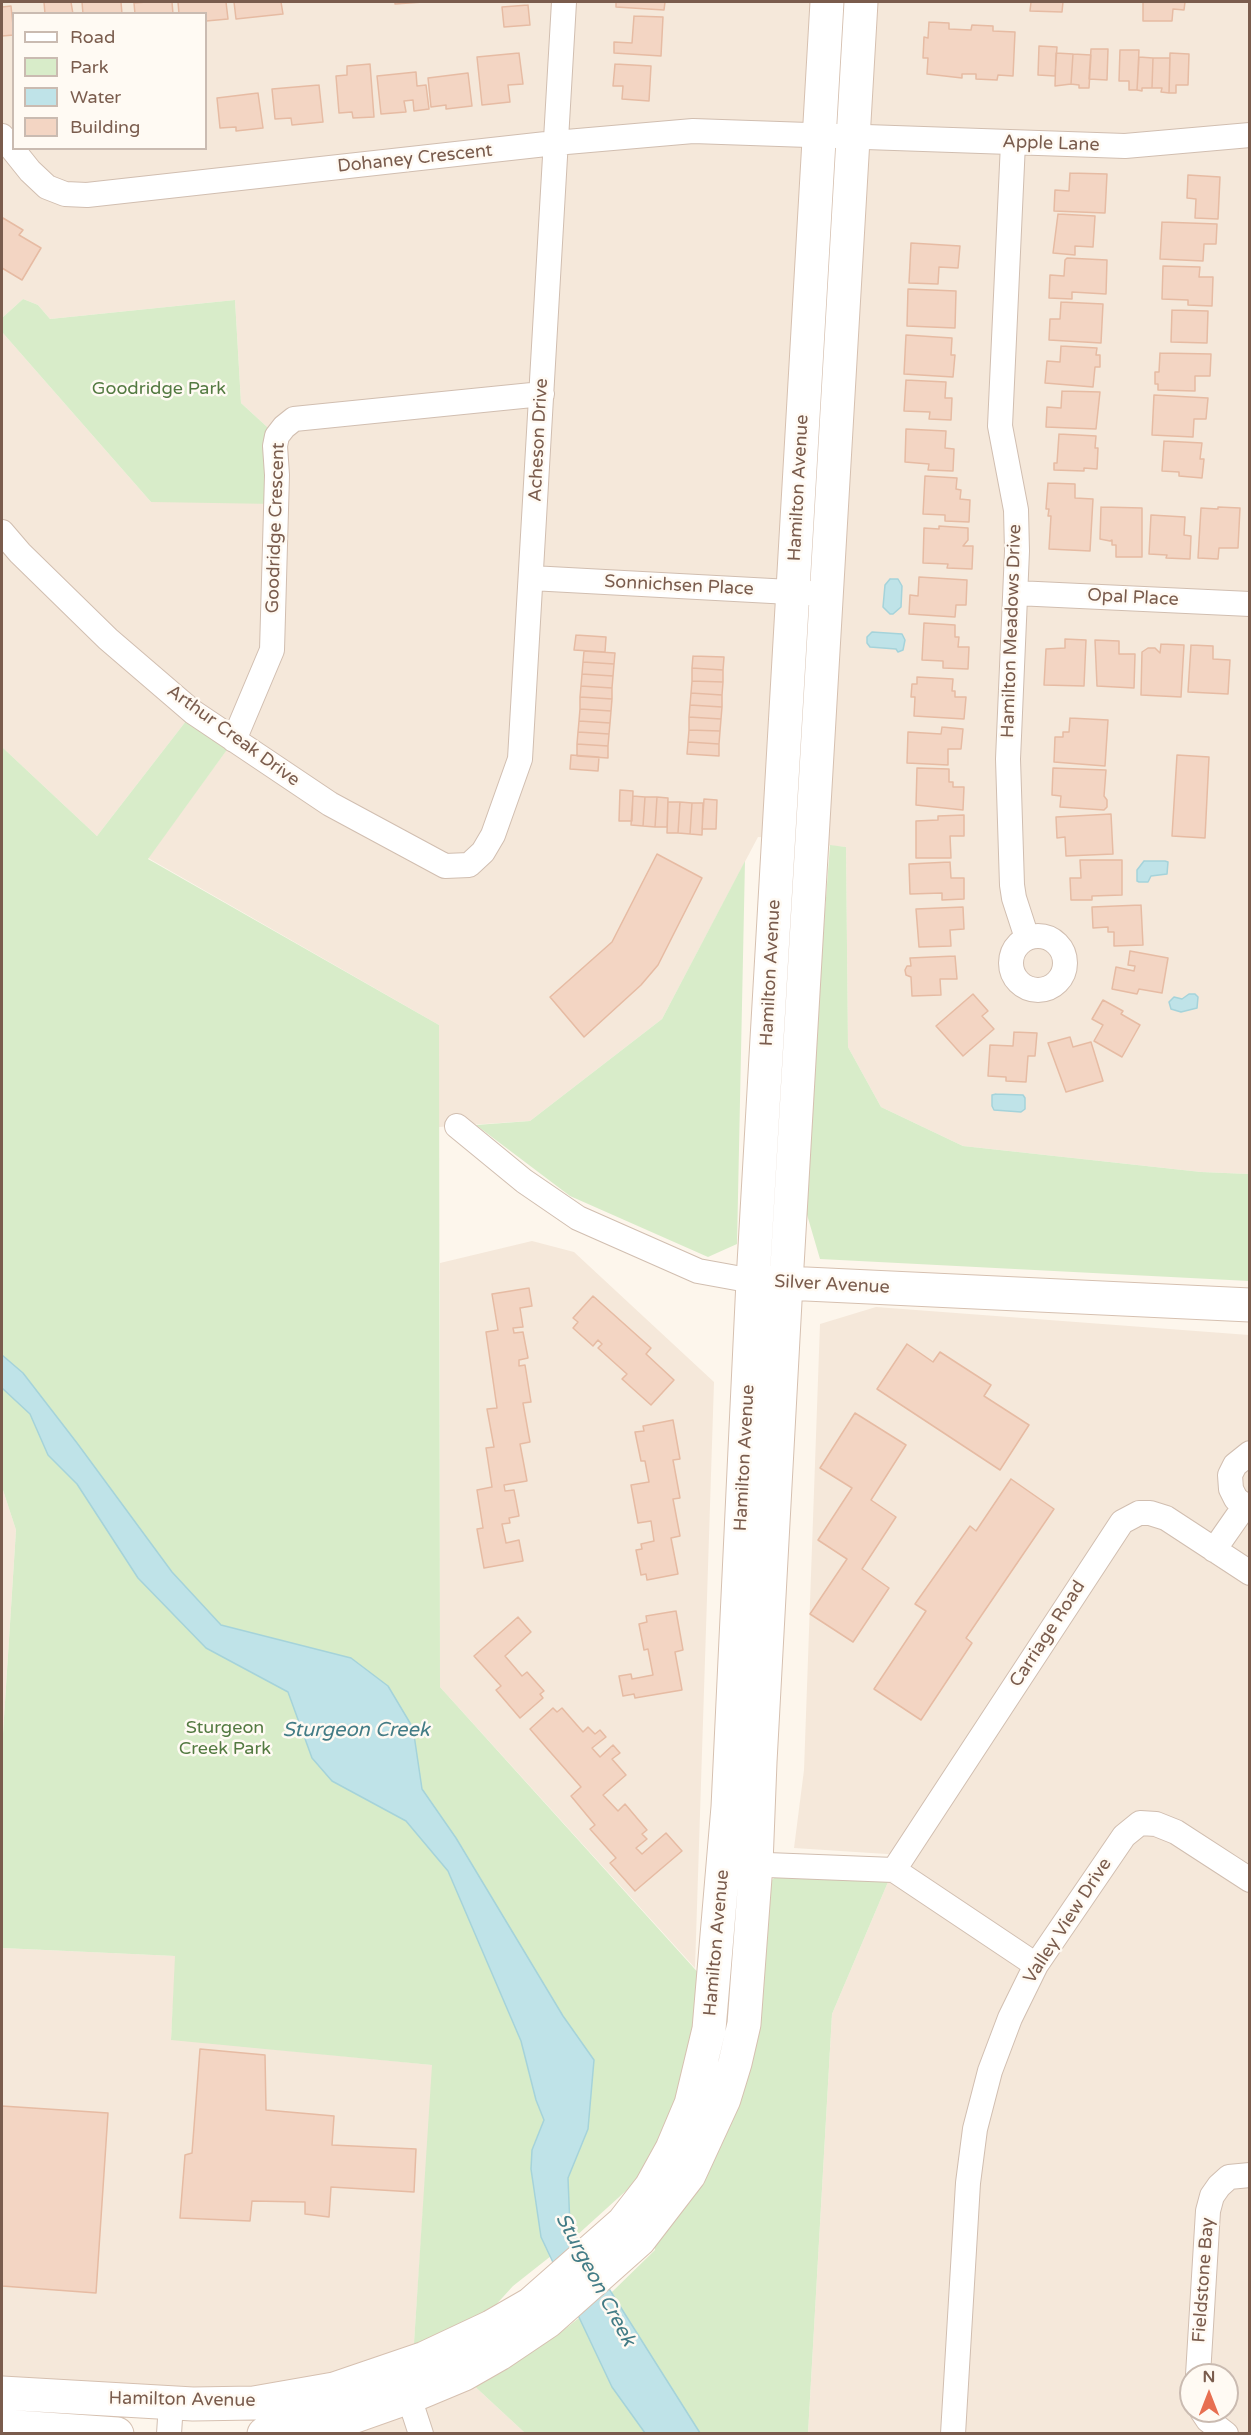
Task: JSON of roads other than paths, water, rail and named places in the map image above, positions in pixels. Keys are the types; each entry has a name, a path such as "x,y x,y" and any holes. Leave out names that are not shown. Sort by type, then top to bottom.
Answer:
{"street":[{"name":"Acheson Drive","path":"470,866 483,852 493,835 520,759 564,2"},
{"name":"Hamilton Avenue","path":"631,2232 651,2187 672,2150 691,2104 709,2029 724,1863 753,1281 827,2"},
{"name":"Hamilton Avenue","path":"2,2394 170,2418 334,2389 404,2383 473,2369 631,2232 689,2175 724,2099 744,2024 756,1864 760,1750 786,1283 861,2"},
{"name":"Dohaney Crescent","path":"13,150 47,187 65,194 87,195 555,143 693,131 853,135"},
{"name":"Apple Lane","path":"853,135 1125,146 1250,135"},
{"name":"Dohaney Crescent","path":"2,136 12,148"},
{"name":"Hamilton Meadows Drive","path":"1013,143 1000,426 1016,510 1016,593 1008,759 1012,885 1027,938"},
{"name":"Goodridge Crescent","path":"234,740 272,650 277,484 275,446 277,436 284,427 294,419 542,394"},
{"name":"Arthur Creak Drive","path":"2,532 20,553 108,639 193,712 330,804 445,866 470,866"},
{"name":"Sonnichsen Place","path":"531,578 827,594"},
{"name":"Opal Place","path":"1016,593 1250,604"},
{"name":"Silver Avenue","path":"457,1126 524,1181 578,1218 698,1271 753,1281 1250,1305"},
{"path":"1214,1550 1247,1508 1236,1499 1231,1489 1230,1475 1234,1465 1250,1453"},
{"name":"Carriage Road","path":"894,1870 1122,1522 1139,1513 1150,1513 1166,1518 1250,1573"},
{"name":"Valley View Drive","path":"954,2433 968,2183 975,2129 990,2072 1010,2018 1036,1965 1124,1836 1140,1823 1156,1824 1176,1832 1250,1880"},
{"path":"724,1863 894,1870 1036,1965"},
{"name":"Fieldstone Bay","path":"1199,2363 1208,2211 1212,2196 1229,2177 1250,2175"},
{"name":"Hamilton Avenue","path":"264,2433 341,2421 404,2383"},
{"path":"404,2383 420,2433"},
{"path":"1212,2423 1226,2433"},
{"name":"Hamilton Avenue","path":"2,2426 117,2433"}],"water":[{"path":"890,579 898,579 902,586 901,607 893,614 883,607 885,585"},
{"path":"872,632 902,634 905,640 903,650 898,652 896,649 870,647 867,637"},
{"path":"1144,861 1168,862 1167,874 1151,876 1148,882 1137,881 1137,870"},
{"path":"1189,994 1195,994 1198,997 1197,1008 1181,1012 1171,1009 1169,1002 1174,997 1182,999"},
{"path":"992,1095 1023,1095 1025,1109 1021,1112 994,1110"},
{"name":"Sturgeon Creek","path":"2,1355 23,1373 172,1572 221,1625 351,1658 388,1686 413,1728 422,1789 456,1838 563,2016 594,2060 588,2129 568,2178 570,2227 700,2433 645,2433 612,2387 541,2237 531,2169 532,2150 544,2120 536,2100 521,2041 448,1871 406,1821 332,1781 312,1758 288,1692 206,1648 138,1578 77,1484 48,1455 30,1414 2,1388"}],"park label":[{"name":"Goodridge Park","path":"159,389"},
{"name":"Sturgeon Creek Park","path":"225,1738"}]}
